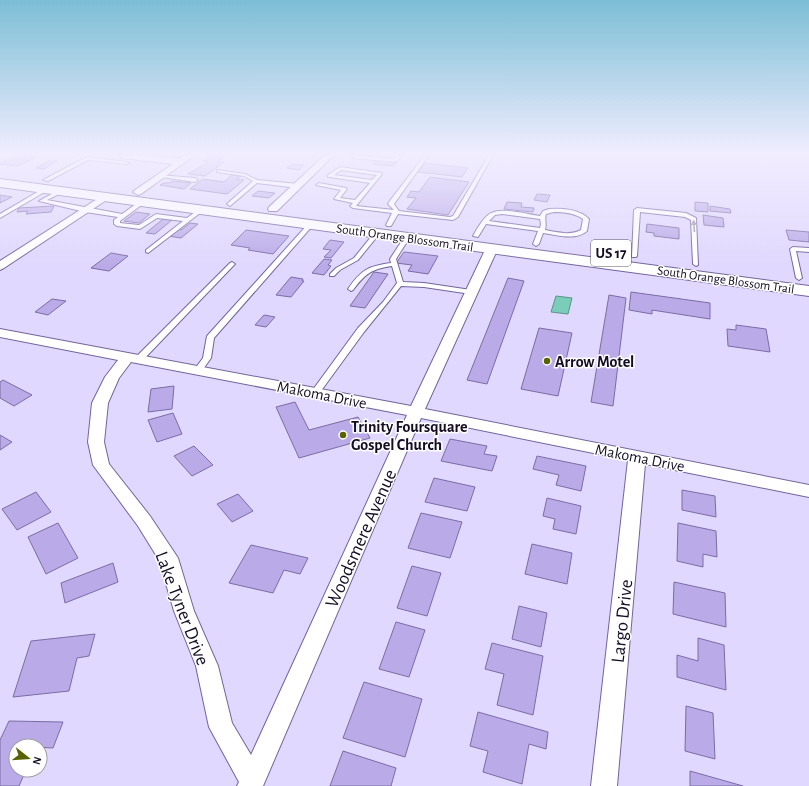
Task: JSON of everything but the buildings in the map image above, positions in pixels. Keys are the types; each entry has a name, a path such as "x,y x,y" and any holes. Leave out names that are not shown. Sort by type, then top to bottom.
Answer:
{"main road":[{"name":"South Orange Blossom Trail","path":"66,192 105,197 140,197 201,210 232,209"},
{"name":"South Orange Blossom Trail","path":"98,192 315,220 388,223 476,236 540,235 634,256 696,264 806,282"},
{"name":"South Orange Blossom Trail","path":"388,223 407,237 492,248 806,282"}],"street":[{"path":"140,197 145,192"},
{"path":"278,215 294,192"},
{"path":"0,266 105,197"},
{"name":"Woodsmere Avenue","path":"251,784 416,412 492,248"},
{"name":"Makoma Drive","path":"0,333 416,412 809,491"},
{"name":"Lake Tyner Drive","path":"134,358 112,377 100,403 96,442 101,465 144,521 168,558 184,611 207,666 221,728 251,784"},
{"name":"Largo Drive","path":"604,786 637,456"}],"lane":[{"path":"0,216 36,192"},
{"path":"60,192 42,201 123,216"},
{"path":"232,209 247,192"},
{"path":"342,192 337,199 356,202"},
{"path":"365,192 353,206 388,223 455,218 470,192"},
{"path":"332,275 338,269 356,259 388,223 396,208 391,204 400,192"},
{"path":"140,197 123,216 116,220 117,224 140,227 156,216 187,220"},
{"path":"148,251 201,210"},
{"path":"485,222 540,235 581,234 584,231 586,219 578,213 556,210 546,212 542,218 544,224 540,235"},
{"path":"634,256 637,210 686,215 694,219 696,264"},
{"path":"476,236 489,216 496,212 542,218"},
{"path":"198,370 207,358 210,338 315,220"},
{"path":"400,284 393,259 407,237"},
{"path":"806,282 793,249 809,250"},
{"path":"134,358 162,338 232,264"},
{"path":"351,290 363,273 375,267 394,264"},
{"path":"315,393 361,330 400,284 424,284 471,292"}],"shaded area":[{"path":"556,296 572,298 568,314 551,312"}],"place":[{"name":"Arrow Motel","path":"547,361"},
{"name":"Trinity Foursquare Gospel Church","path":"343,435"}]}
